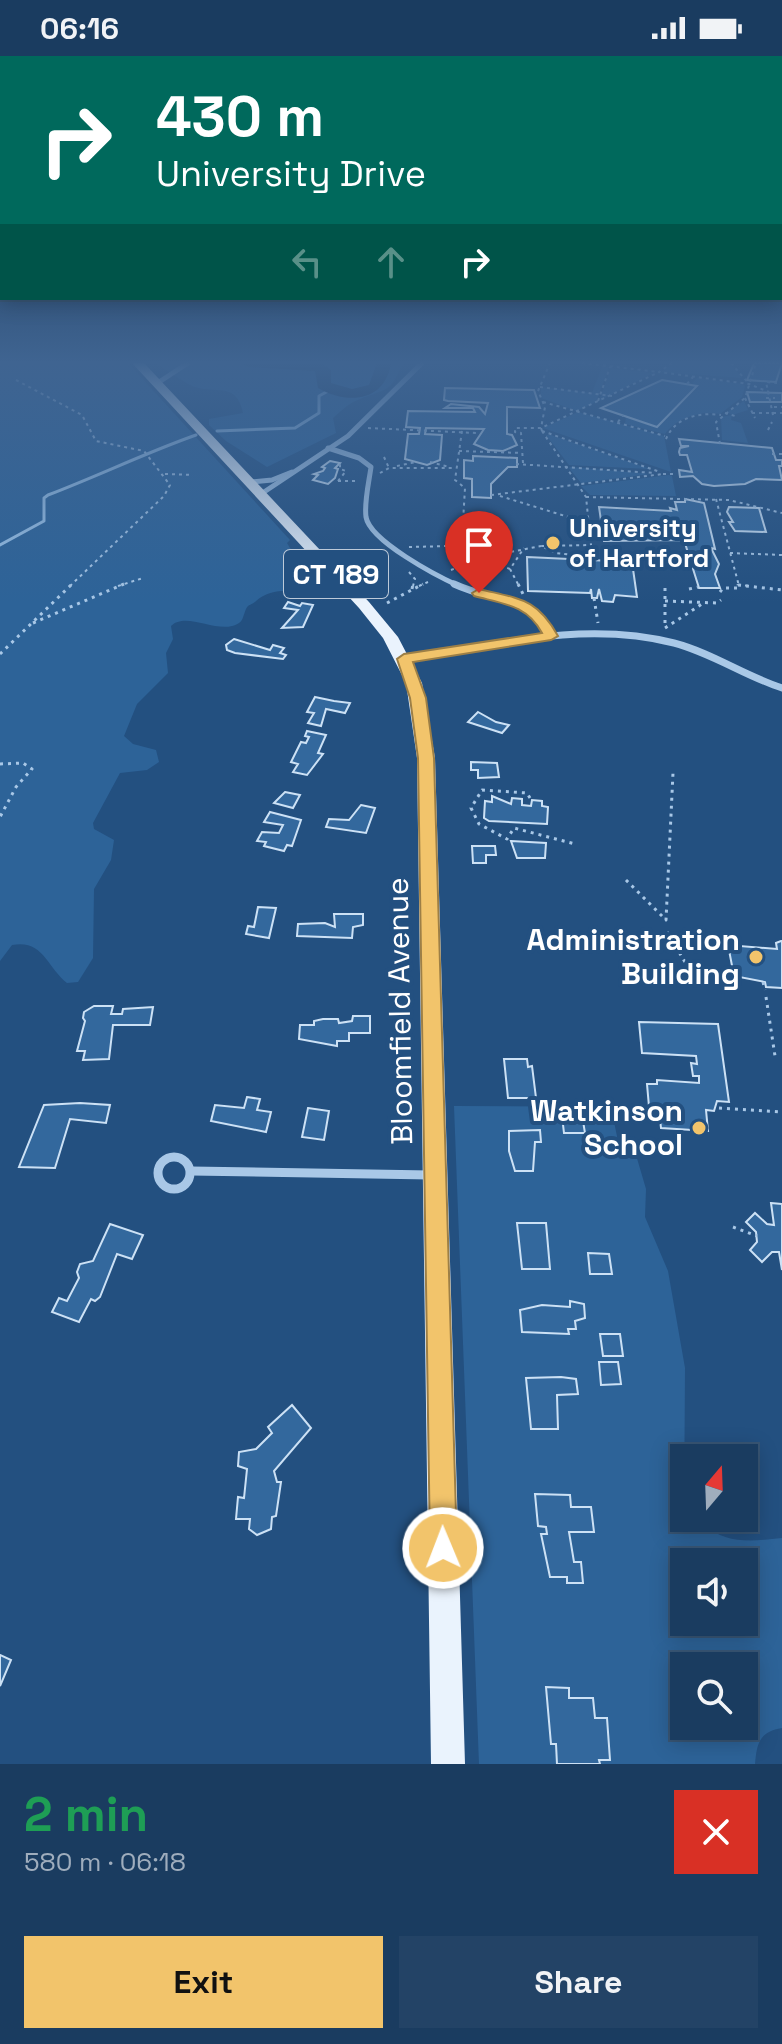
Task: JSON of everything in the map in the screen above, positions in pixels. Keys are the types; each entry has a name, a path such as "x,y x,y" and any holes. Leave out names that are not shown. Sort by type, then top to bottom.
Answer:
{"main road":[{"name":"Bloomfield Avenue","path":"212,443 370,611 404,659 418,698 425,748 448,1764"}],"street":[{"path":"256,488 285,482 335,443"},
{"path":"328,448 364,460 371,467 366,516 371,529 461,588 525,604 540,615 551,636"},
{"path":"256,488 288,476 310,463"},
{"path":"404,659 551,636 611,633 661,640 711,656 782,688"},
{"path":"191,1171 435,1175"}],"path":[{"path":"0,654 164,496 170,485 165,474 144,451 104,443"},
{"path":"460,443 455,480 465,488 462,539"},
{"path":"521,443 523,464"},
{"path":"540,546 556,553 590,557 586,497 549,443"},
{"path":"576,443 663,474"},
{"path":"459,451 522,453"},
{"path":"772,454 782,454"},
{"path":"337,456 342,463 339,467 346,471 338,481 366,481"},
{"path":"384,457 389,468"},
{"path":"379,482 380,472 416,462"},
{"path":"430,462 457,469"},
{"path":"516,464 673,474"},
{"path":"389,468 452,468"},
{"path":"165,474 193,475"},
{"path":"491,495 663,474"},
{"path":"496,495 588,523"},
{"path":"586,497 716,499 780,511"},
{"path":"716,499 739,588 723,588 720,592"},
{"path":"448,546 462,539"},
{"path":"462,539 479,548"},
{"path":"406,548 448,546 510,549 591,545"},
{"path":"479,548 481,558"},
{"path":"510,569 524,548"},
{"path":"444,574 510,549"},
{"path":"730,553 782,555"},
{"path":"481,558 510,569 527,598"},
{"path":"400,566 415,579 412,589"},
{"path":"30,625 105,591 143,578"},
{"path":"387,603 435,578"},
{"path":"738,585 782,590"},
{"path":"689,589 698,587"},
{"path":"664,634 665,588"},
{"path":"587,627 598,626 594,598"},
{"path":"665,601 721,600"},
{"path":"665,628 706,602"},
{"path":"0,764 23,763 32,769 16,787 0,817"},
{"path":"626,880 666,920 673,773"},
{"path":"530,798 527,793 482,790 471,808 479,824 507,839 514,828 575,844"},
{"path":"667,932 685,962"},
{"path":"763,982 765,990"},
{"path":"766,997 775,1056"},
{"path":"719,1108 782,1112"},
{"path":"733,1227 757,1236"}],"shaded area":[{"path":"0,443 201,443 290,540 287,543 290,548 330,592 320,597 286,591 271,593 248,606 241,622 232,626 184,621 171,626 173,639 166,653 168,673 137,704 124,736 133,744 156,750 159,762 147,770 120,773 93,823 94,829 114,840 111,860 94,889 93,958 78,982 67,983 31,946 12,945 0,961"},
{"path":"229,443 316,443 267,467"},
{"path":"552,443 573,443 650,469 569,465"},
{"path":"586,443 665,443 671,472"},
{"path":"571,467 650,474 581,483"},
{"path":"672,476 676,496 590,495 581,486"},
{"path":"454,1106 611,1107 620,1151 626,1149 636,1155 646,1189 645,1217 668,1271 685,1368 684,1444 670,1444 670,1532 716,1532 737,1540 782,1538 782,1728 768,1732 761,1740 755,1764 479,1764"}],"building":[{"path":"407,443 441,443 440,460 427,465 405,459"},
{"path":"680,443 717,443 772,448 776,460 782,460 782,466 779,466 782,480 756,479 745,484 714,486 702,484 693,476 680,477 679,470 692,472 687,455 680,455 679,452 680,448 689,446 681,446"},
{"path":"474,444 517,445 503,451 488,450"},
{"path":"473,456 517,458 517,467 508,467 491,484 491,498 472,497 472,479 464,478 464,460 473,461"},
{"path":"330,461 340,463 335,468 338,469 335,478 328,484 313,480 318,475 314,474 323,471 325,468 322,467"},
{"path":"685,499 704,503 715,549 711,548 719,564 715,574 720,588 699,588 684,540 604,541 599,507 671,511 670,508 677,510 675,502 685,502"},
{"path":"729,507 759,508 766,532 735,531 729,522 733,522 727,512"},
{"path":"527,557 632,562 637,597 615,595 613,602 602,601 599,589 597,598 592,598 591,589 590,593 528,591"},
{"path":"288,602 300,606 302,603 313,605 303,627 282,628 298,610 284,608"},
{"path":"234,639 270,650 273,645 284,648 280,653 286,655 283,659 235,653 227,650 226,645"},
{"path":"315,697 350,703 345,713 326,709 321,726 308,723 314,713 307,712"},
{"path":"478,712 509,725 502,733 468,722"},
{"path":"307,731 326,735 318,753 323,754 307,775 293,772 298,764 291,762 301,742 306,743 309,737 305,736"},
{"path":"471,762 497,763 499,777 478,778 478,770 471,770"},
{"path":"285,792 300,795 293,808 274,803"},
{"path":"492,796 511,804 512,798 522,799 522,805 531,806 532,800 542,801 542,806 548,807 547,824 489,821 484,818 485,801 492,802"},
{"path":"361,805 375,808 366,833 326,827 329,819 349,820"},
{"path":"270,812 301,820 292,846 287,845 284,851 257,841 262,832 279,833 283,825 264,822"},
{"path":"511,841 546,843 545,858 517,858"},
{"path":"472,846 495,846 496,855 486,855 486,863 473,863"},
{"path":"258,907 276,908 269,938 246,934 248,926 254,927"},
{"path":"334,914 363,914 363,925 353,927 352,938 297,936 298,924 325,923 335,927"},
{"name":"Administration Building","path":"782,941 782,988 766,987 765,982 734,976 728,945 777,949 776,943"},
{"path":"94,1006 113,1006 111,1014 122,1014 123,1009 153,1007 150,1025 113,1025 109,1059 83,1060 85,1051 77,1051 85,1021 84,1012"},
{"path":"353,1016 370,1016 370,1033 349,1033 349,1041 337,1041 337,1046 299,1039 300,1025 314,1025 314,1021 323,1019 338,1019 339,1023 352,1021"},
{"path":"639,1022 718,1024 729,1102 717,1101 714,1111 706,1110 708,1131 661,1128 660,1119 650,1118 647,1084 657,1084 657,1080 699,1083 699,1076 693,1076 691,1063 697,1064 696,1056 642,1053"},
{"path":"504,1059 527,1059 528,1067 532,1066 536,1098 508,1098"},
{"path":"247,1097 260,1099 257,1110 271,1112 266,1132 211,1121 215,1105 244,1108"},
{"path":"44,1105 110,1105 106,1123 70,1119 55,1168 19,1167"},
{"path":"308,1108 329,1111 324,1140 302,1137"},
{"path":"582,1115 585,1133 564,1133 562,1116"},
{"path":"540,1130 541,1142 535,1142 533,1171 515,1171 509,1151 509,1131"},
{"path":"771,1203 782,1204 782,1270 779,1252 772,1252 762,1262 750,1250 757,1242 756,1232 746,1222 755,1213 767,1224 774,1225"},
{"path":"517,1223 546,1223 550,1269 522,1269"},
{"path":"110,1224 143,1235 132,1259 117,1254 100,1297 95,1301 91,1299 79,1322 52,1312 59,1298 67,1301 79,1278 77,1272 80,1264 93,1261"},
{"path":"588,1253 609,1254 612,1274 590,1274"},
{"path":"570,1301 584,1304 585,1318 575,1321 576,1329 568,1329 569,1334 522,1332 520,1310 542,1305 570,1307"},
{"path":"600,1334 620,1334 623,1356 603,1356"},
{"path":"599,1362 618,1362 621,1384 601,1385"},
{"path":"526,1378 576,1379 578,1394 557,1395 558,1429 531,1429"},
{"path":"292,1405 311,1428 274,1471 277,1482 281,1482 276,1516 272,1517 271,1529 257,1535 249,1529 250,1519 236,1519 238,1497 244,1498 247,1469 238,1466 239,1452 256,1449 272,1433 268,1427"},
{"path":"535,1494 570,1495 571,1507 591,1507 594,1532 569,1532 574,1562 581,1562 583,1583 567,1583 567,1577 550,1577 541,1534 547,1534 546,1527 538,1526"},
{"path":"0,1655 11,1660 0,1686"},
{"path":"546,1687 569,1688 569,1698 593,1698 595,1718 607,1718 610,1760 599,1760 600,1764 557,1764 556,1744 551,1744"}],"waterway":[{"path":"0,545 44,521 44,498 48,495 175,443"}],"place":[{"name":"University of Hartford","path":"553,543"},
{"name":"Administration Building","path":"756,957"},
{"name":"Watkinson School","path":"699,1128"}],"route":[{"path":"443,1548 426,758 418,698 404,659 551,636 540,615 525,604 512,598 479,593"}]}
